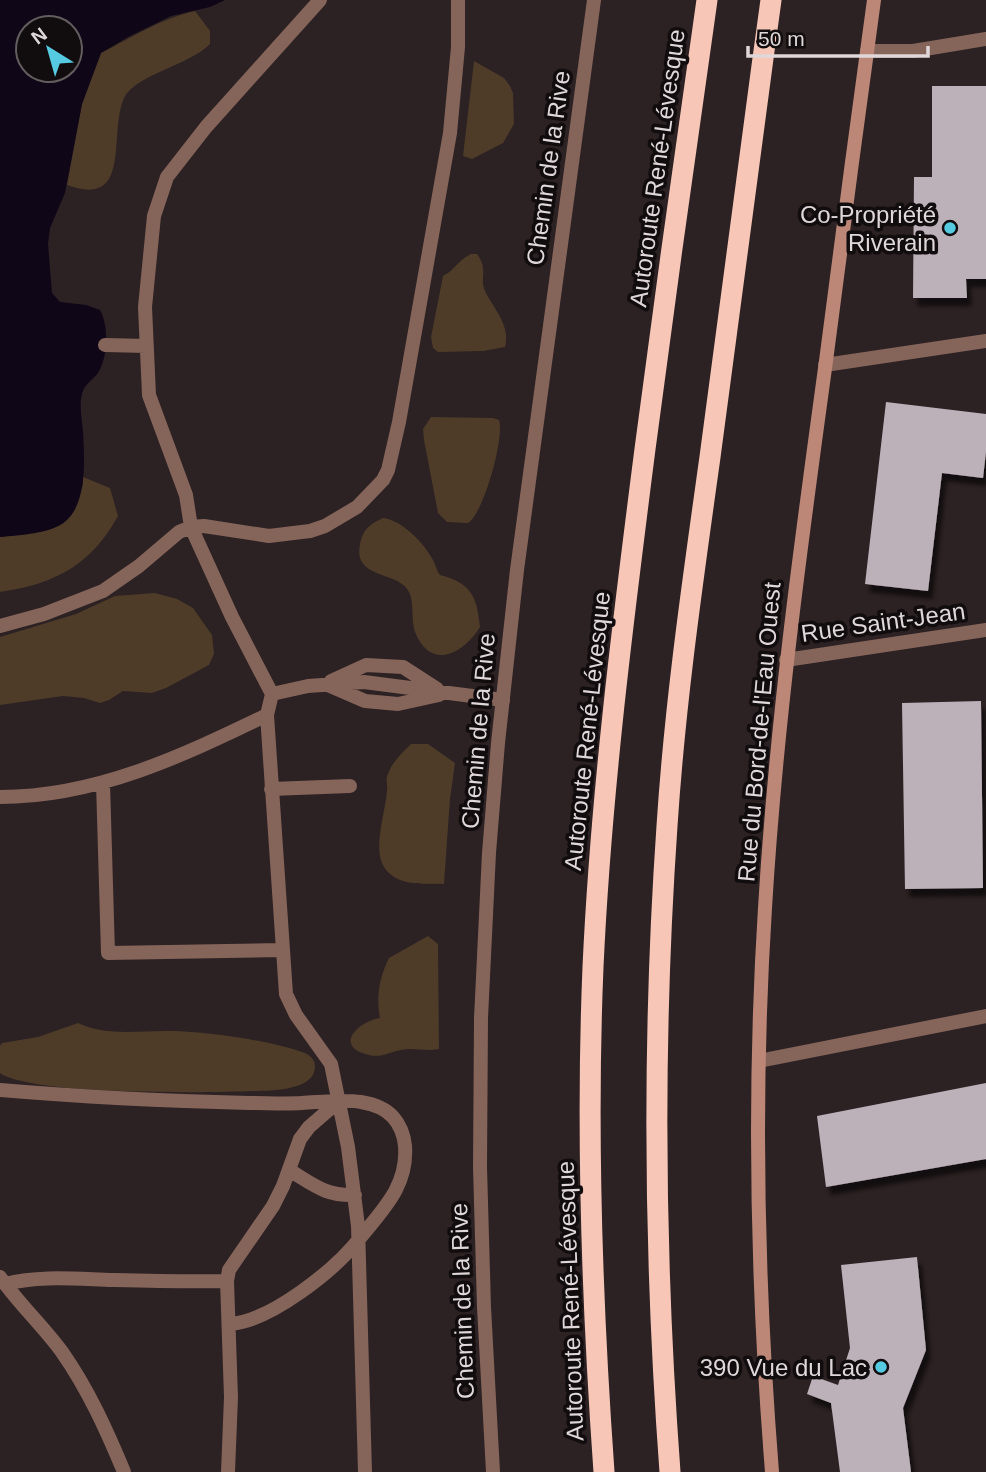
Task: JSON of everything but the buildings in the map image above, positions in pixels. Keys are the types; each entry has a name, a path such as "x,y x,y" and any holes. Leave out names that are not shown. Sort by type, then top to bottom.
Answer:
{"highway":[{"name":"Autoroute René-Lévesque","path":"604,1472 594,1327 590,1158 593,978 601,843 615,677 706,0"},
{"path":"670,1472 662,1345 656,1163 658,1002 667,823 689,615 771,0"}],"street":[{"path":"320,0 206,127 167,177 154,216 145,307 146,346 149,395 186,495 191,527 232,617 272,694 267,715 284,979 289,1004 331,1064 340,1101 355,1195 365,1472"},
{"path":"0,626 44,614 103,591 139,566 179,532 191,527 204,526 269,536 310,531 325,526 357,508 373,494 388,470 402,409 450,133 458,47 458,0"},
{"name":"Chemin de la Rive","path":"494,1472 484,1307 480,1125 481,1018 489,853 517,570 594,0"},
{"name":"Rue du Bord-de-l'Eau Ouest","path":"772,1472 759,1253 759,1060 774,777 786,660 874,0"},
{"path":"867,51 913,51 986,40"},
{"path":"825,365 986,341"},
{"path":"105,345 146,346"},
{"name":"Rue Saint-Jean","path":"786,660 986,630"},
{"path":"272,694 326,684 366,664 403,667 444,694"},
{"path":"326,684 365,702 398,704 444,694 503,700"},
{"path":"0,797 50,794 103,783 179,757 267,715"},
{"path":"103,783 108,953 282,950"},
{"path":"271,789 350,786"},
{"path":"759,1060 986,1016"},
{"path":"0,1090 247,1103 359,1101 383,1108 400,1125 404,1136 404,1176 358,1241 332,1268 292,1296 251,1321 230,1324"},
{"path":"228,1472 231,1397 230,1324 226,1281 238,1256 273,1206 300,1139 309,1127 340,1101"},
{"path":"289,1170 330,1194 355,1195"},
{"path":"2,1281 226,1281"},
{"path":"2,1281 60,1349 74,1370 124,1472"}],"shaded area":[{"path":"0,0 225,0 210,7 171,16 101,53 82,104 65,193 50,228 48,244 52,293 60,302 86,305 100,310 105,324 106,342 104,359 98,373 85,387 81,399 83,478 82,490 74,512 61,525 35,533 0,537"},
{"path":"195,11 210,31 210,44 190,58 151,76 130,90 124,98 120,113 110,178 102,187 88,190 67,185 82,104 101,53 158,24"},
{"path":"474,61 504,78 510,86 513,93 514,124 503,143 472,159 463,156"},
{"path":"471,254 477,254 481,260 483,286 506,331 505,347 483,351 438,352 433,348 431,337 443,276"},
{"path":"431,417 499,420 499,442 491,475 480,506 468,523 447,522 438,513 423,429"},
{"path":"83,477 110,488 118,516 107,533 96,547 70,569 38,584 0,592 0,537 45,530 83,485"},
{"path":"383,518 398,523 412,533 429,553 440,575 459,582 474,599 480,627 457,651 438,655 430,652 415,632 410,594 405,586 362,563 359,553 362,536 369,526"},
{"path":"155,593 177,599 193,608 212,635 214,654 209,665 152,693 123,691 100,703 63,696 0,705 0,637 76,614 115,596"},
{"path":"411,744 428,744 455,763 444,884 400,880 387,871 382,863 379,843 387,776"},
{"path":"428,936 438,944 439,1049 406,1049 378,1056 358,1051 352,1046 352,1035 364,1024 380,1018 379,988 389,958"},
{"path":"78,1023 101,1030 187,1032 256,1040 305,1053 313,1059 315,1066 313,1074 300,1085 269,1091 230,1092 81,1089 18,1080 0,1073 2,1043 38,1037"}],"place":[{"name":"Co-Propriété Riverain","path":"950,228"},
{"name":"390 Vue du Lac","path":"881,1367"}]}
